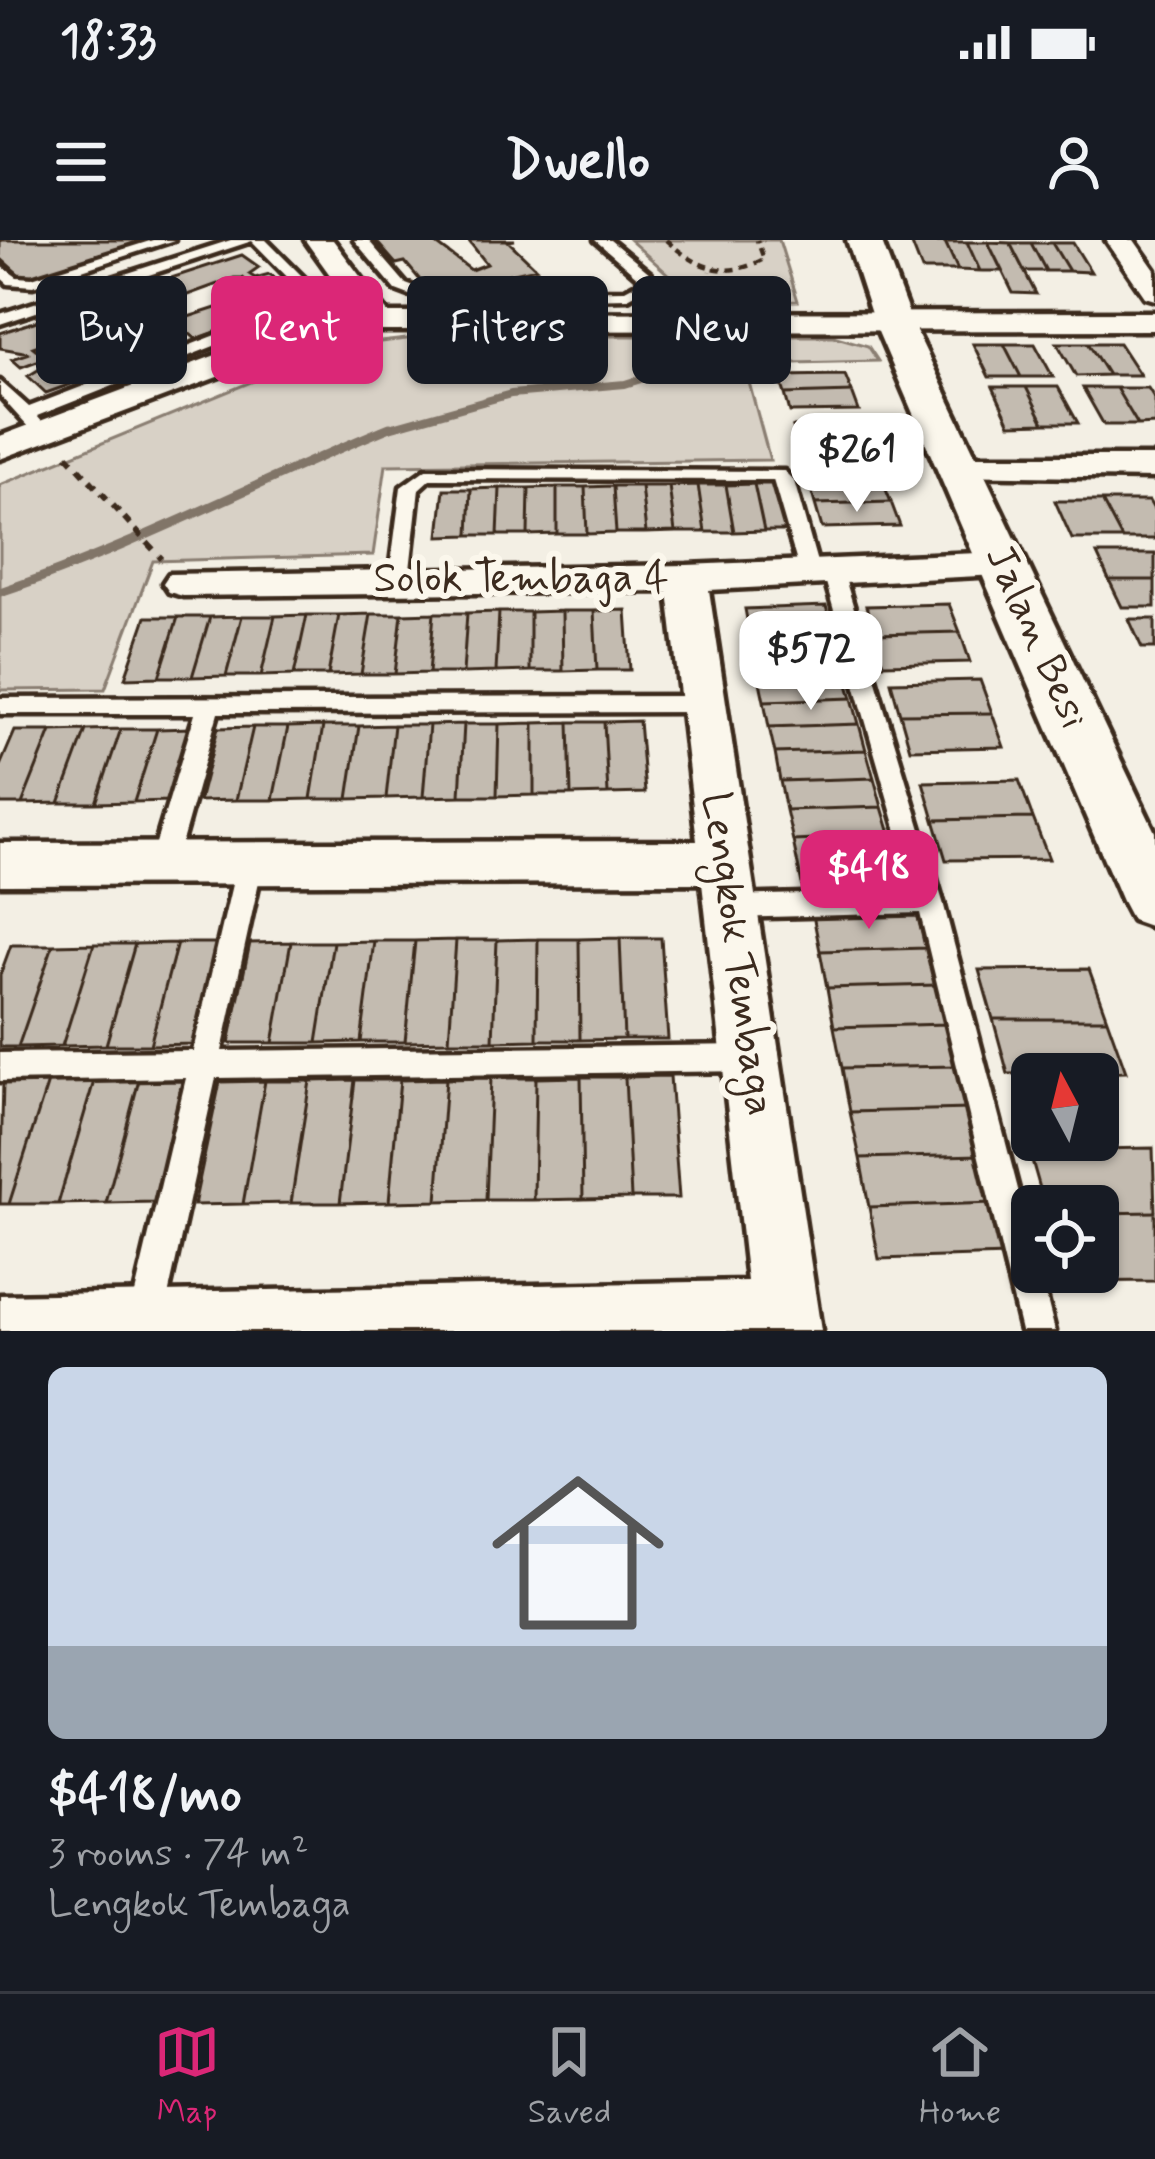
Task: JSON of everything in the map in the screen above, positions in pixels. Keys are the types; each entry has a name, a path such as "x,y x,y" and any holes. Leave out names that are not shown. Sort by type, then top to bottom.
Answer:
{"street":[{"path":"319,240 345,276"},
{"name":"Jalan Besi","path":"864,240 892,320 1003,566 1137,818 1155,901"},
{"path":"1120,240 1155,291"},
{"path":"383,322 1155,321"},
{"path":"0,448 34,423 211,365"},
{"path":"960,466 1155,467"},
{"name":"Solok Tembaga 4","path":"183,583 687,578 1003,566"},
{"name":"Lengkok Tembaga","path":"687,578 786,1323"},
{"path":"0,863 250,863 728,885"},
{"path":"0,1329 786,1323"}],"lane":[{"path":"0,269 13,281 33,282 167,240"},
{"path":"0,319 245,240"},
{"path":"0,386 34,423 313,302 310,292 258,240"},
{"path":"361,240 401,287 428,298 628,294 645,286 646,277 602,240"},
{"path":"399,579 410,487 426,474 778,476 785,481 822,572 930,902 1038,1331"},
{"path":"0,706 704,704"},
{"path":"163,863 209,705"},
{"path":"144,1329 250,863"},
{"path":"728,885 930,902"},
{"path":"0,1067 751,1058"}],"path":[{"path":"666,240 692,265 710,271 743,268 764,260 757,240"},
{"path":"69,456 155,552"}],"shaded area":[{"path":"630,240 779,240 790,276 670,276"},
{"path":"608,336 632,336 632,384 749,384 770,460 386,465 373,555 153,561 105,689 0,690 0,485 246,384 383,384 383,342 407,339 407,384 608,384"},
{"path":"791,336 833,336 868,346 878,361 791,363"}],"building":[{"path":"0,240 157,240 25,280 0,258"},
{"path":"375,240 431,240 471,270 487,264 468,240 515,240 508,241 536,268 501,276 417,276 405,262 396,264"},
{"path":"911,242 945,242 958,270 922,270"},
{"path":"945,242 967,242 980,271 958,270"},
{"path":"967,242 988,242 1002,271 980,271"},
{"path":"988,242 1010,243 1036,294 1013,293"},
{"path":"1010,243 1031,243 1046,271 1024,271"},
{"path":"1031,243 1052,243 1069,271 1046,271"},
{"path":"1052,243 1073,243 1091,272 1069,271"},
{"path":"242,255 259,267 249,274 252,276 211,276 211,286 187,295 187,276 177,276"},
{"path":"211,310 211,334 196,339 187,332 187,317"},
{"path":"36,321 36,361 21,367 12,359 30,353 0,348 0,333"},
{"path":"1057,343 1088,343 1108,375 1076,376"},
{"path":"1088,343 1119,343 1140,375 1108,375"},
{"path":"973,344 1004,344 1021,377 989,377"},
{"path":"1004,344 1035,344 1053,377 1021,377"},
{"path":"845,375 852,392 785,394 782,384 791,384 791,376"},
{"path":"36,384 71,384 46,393"},
{"path":"993,387 1026,387 1044,423 1010,424"},
{"path":"1026,387 1058,387 1078,423 1044,423"},
{"path":"1083,388 1116,388 1138,425 1104,425"},
{"path":"1116,388 1148,388 1155,399 1155,424 1138,425"},
{"path":"852,392 859,411 790,412 785,394"},
{"path":"863,425 871,445 800,447 793,427"},
{"path":"871,445 879,466 806,468 800,447"},
{"path":"882,480 891,502 815,504 809,482"},
{"path":"754,484 764,531 734,532 726,485"},
{"path":"754,484 782,484 794,531 764,531"},
{"path":"698,485 705,532 675,532 669,486"},
{"path":"698,485 726,485 734,532 705,532"},
{"path":"613,486 616,533 587,534 585,487"},
{"path":"613,486 641,486 646,533 616,533"},
{"path":"641,486 669,486 675,532 646,533"},
{"path":"557,487 557,534 528,535 529,488"},
{"path":"557,487 585,487 587,534 557,534"},
{"path":"500,488 498,535 469,535 471,489"},
{"path":"500,488 529,488 528,535 498,535"},
{"path":"444,489 471,489 469,535 439,536"},
{"path":"1055,501 1102,501 1122,539 1072,539"},
{"path":"1102,501 1149,501 1155,511 1155,539 1122,539"},
{"path":"891,502 900,526 822,528 815,504"},
{"path":"1097,554 1155,554 1155,580 1109,580"},
{"path":"1109,580 1155,580 1155,607 1122,607"},
{"path":"949,604 960,632 875,634 866,606"},
{"path":"826,606 832,628 749,630 745,609"},
{"path":"626,610 630,670 597,670 594,611"},
{"path":"562,611 563,671 530,671 530,612"},
{"path":"562,611 594,611 597,670 563,671"},
{"path":"499,612 496,672 463,673 467,613"},
{"path":"499,612 530,612 530,671 496,672"},
{"path":"434,613 429,673 395,674 402,614"},
{"path":"434,613 467,613 463,673 429,673"},
{"path":"371,614 361,674 328,675 339,615"},
{"path":"371,614 402,614 395,674 361,674"},
{"path":"307,615 294,675 261,676 275,616"},
{"path":"307,615 339,615 328,675 294,675"},
{"path":"242,616 226,676 192,677 210,617"},
{"path":"242,616 275,616 261,676 226,676"},
{"path":"146,617 178,617 159,677 125,678"},
{"path":"178,617 210,617 192,677 159,677"},
{"path":"1129,619 1155,619 1155,648 1142,648"},
{"path":"832,628 838,650 753,653 749,630"},
{"path":"960,632 970,662 883,664 875,634"},
{"path":"838,650 845,674 759,677 753,653"},
{"path":"845,674 852,698 764,701 759,677"},
{"path":"980,680 992,713 900,714 891,682"},
{"path":"852,698 859,724 769,727 764,701"},
{"path":"992,713 1004,747 910,749 900,714"},
{"path":"639,721 645,793 608,794 604,722"},
{"path":"569,722 571,795 534,795 534,723"},
{"path":"569,722 604,722 608,794 571,795"},
{"path":"534,723 534,795 497,796 499,724"},
{"path":"464,724 460,796 423,797 429,725"},
{"path":"464,724 499,724 497,796 460,796"},
{"path":"859,724 866,750 775,753 769,727"},
{"path":"394,725 386,798 348,799 359,726"},
{"path":"394,725 429,725 423,797 386,798"},
{"path":"323,726 311,799 273,800 288,727"},
{"path":"323,726 359,726 348,799 311,799"},
{"path":"253,727 236,800 199,801 218,728"},
{"path":"253,727 288,727 273,800 236,800"},
{"path":"192,728 171,801 134,802 157,729"},
{"path":"121,729 96,803 59,803 86,730"},
{"path":"121,729 157,729 134,802 96,803"},
{"path":"86,730 59,803 22,804 51,731"},
{"path":"15,731 51,731 22,804 0,804 0,766"},
{"path":"866,750 874,778 780,781 775,753"},
{"path":"874,778 882,807 786,810 780,781"},
{"path":"1019,780 1033,818 934,820 923,782"},
{"path":"882,807 891,837 793,841 786,810"},
{"path":"1033,818 1049,859 946,860 934,820"},
{"path":"891,837 905,885 803,889 793,841"},
{"path":"917,913 926,948 820,951 813,915"},
{"path":"620,938 624,1039 580,1040 579,939"},
{"path":"620,938 661,938 668,1039 624,1039"},
{"path":"538,939 537,1040 493,1041 497,940"},
{"path":"538,939 579,939 580,1040 537,1040"},
{"path":"456,940 449,1041 405,1042 415,941"},
{"path":"456,940 497,940 493,1041 449,1041"},
{"path":"374,941 361,1042 317,1043 333,942"},
{"path":"374,941 415,941 405,1042 361,1042"},
{"path":"291,942 273,1043 229,1043 250,943"},
{"path":"291,942 333,942 317,1043 273,1043"},
{"path":"177,943 150,1045 106,1045 135,944"},
{"path":"177,943 218,943 195,1044 150,1045"},
{"path":"94,944 62,1046 18,1047 53,945"},
{"path":"94,944 135,944 106,1045 62,1046"},
{"path":"11,945 53,945 18,1047 0,1047 0,975"},
{"path":"926,948 936,985 827,988 820,951"},
{"path":"1089,969 1107,1019 993,1019 979,970"},
{"path":"936,985 946,1024 834,1027 827,988"},
{"path":"993,1019 1107,1019 1126,1072 1119,1072 1119,1053 1011,1053 1008,1074"},
{"path":"946,1024 958,1066 842,1068 834,1027"},
{"path":"958,1066 969,1109 850,1112 842,1068"},
{"path":"670,1076 679,1198 631,1198 625,1077"},
{"path":"581,1077 583,1199 534,1200 536,1078"},
{"path":"581,1077 625,1077 631,1198 583,1199"},
{"path":"491,1078 486,1200 437,1201 446,1079"},
{"path":"491,1078 536,1078 534,1200 486,1200"},
{"path":"446,1079 437,1201 389,1202 400,1080"},
{"path":"139,1080 106,1203 58,1204 94,1081"},
{"path":"139,1080 184,1080 156,1202 106,1203"},
{"path":"355,1080 340,1203 291,1203 310,1081"},
{"path":"355,1080 400,1080 389,1202 340,1203"},
{"path":"94,1081 58,1204 9,1204 48,1082"},
{"path":"265,1081 243,1204 194,1205 220,1082"},
{"path":"265,1081 310,1081 291,1203 243,1204"},
{"path":"3,1082 48,1082 9,1204 0,1204"},
{"path":"969,1109 981,1155 860,1158 850,1112"},
{"path":"1153,1148 1155,1212 1119,1213 1119,1185 1039,1185 1032,1161 1119,1161 1119,1149"},
{"path":"981,1155 994,1203 869,1207 860,1158"},
{"path":"994,1203 1007,1255 879,1259 869,1207"},
{"path":"1155,1212 1155,1281 1119,1281 1119,1213"}],"waterway":[{"path":"385,429 511,394 632,382"},
{"path":"385,429 390,427"},
{"path":"0,592 148,534 385,429"}]}
